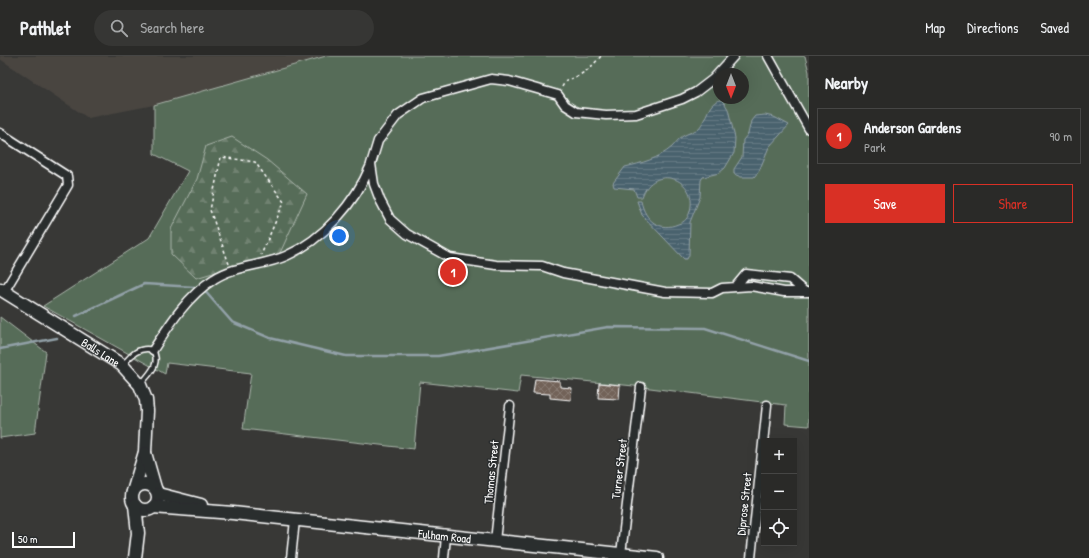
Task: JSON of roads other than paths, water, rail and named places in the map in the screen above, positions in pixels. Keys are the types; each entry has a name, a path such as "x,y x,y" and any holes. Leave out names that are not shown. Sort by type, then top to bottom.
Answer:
{"street":[{"path":"154,350 180,312 202,288 215,278 286,256 318,236 352,200 364,182 378,141 398,115 423,98 491,79 509,80 558,95 566,105 576,112 606,115 636,114 682,99 696,92 713,79 734,56"},
{"path":"768,56 809,129"},
{"path":"0,134 67,176 68,185 2,290"},
{"path":"371,164 374,184 390,219 407,234 450,258 496,265 542,266 563,273 665,292 712,293 722,288 736,286 751,286 784,292 807,292"},
{"path":"736,286 746,274 790,279 807,292"},
{"name":"Balls Lane","path":"2,290 122,365 140,385 146,400 147,411 145,452 133,492"},
{"name":"Turner Street","path":"621,554 641,386"},
{"name":"Diprose Street","path":"751,558 767,405"},
{"name":"Thomas Street","path":"495,541 510,406"},
{"name":"Balls Lane","path":"145,452 156,491"},
{"path":"135,558 138,533 135,505 132,496 133,492 139,485 147,484 156,491 158,499 151,508 138,533"},
{"name":"Fulham Road","path":"156,491 233,513"},
{"path":"135,505 143,510 151,508"},
{"name":"Fulham Road","path":"151,508 233,513 657,558"},
{"path":"291,558 295,520"},
{"path":"444,558 446,536"}],"lane":[{"path":"122,365 134,353 147,348 154,350 156,355 156,363 140,385"}],"water":[{"path":"713,104 725,104 728,109 735,138 734,153 725,168 719,173 703,177 701,180 700,197 690,222 689,255 687,259 684,259 642,215 637,201 641,201 646,214 659,226 665,227 680,223 688,216 691,200 688,190 682,183 674,179 664,178 655,180 648,186 642,197 637,197 634,189 614,187 613,183 625,167 644,162 661,155 672,147 681,137 699,128"},
{"path":"765,115 774,117 789,125 769,147 759,171 754,177 741,177 734,174 734,169 742,157 743,140 748,134 751,121 755,116"}],"waterway":[{"path":"76,316 144,284 195,287"},
{"path":"203,289 232,322 270,338 346,356 438,356 608,327 705,328 809,361"},
{"path":"0,349 57,338"}],"place":[{"name":"Anderson Gardens","path":"453,272"}]}
